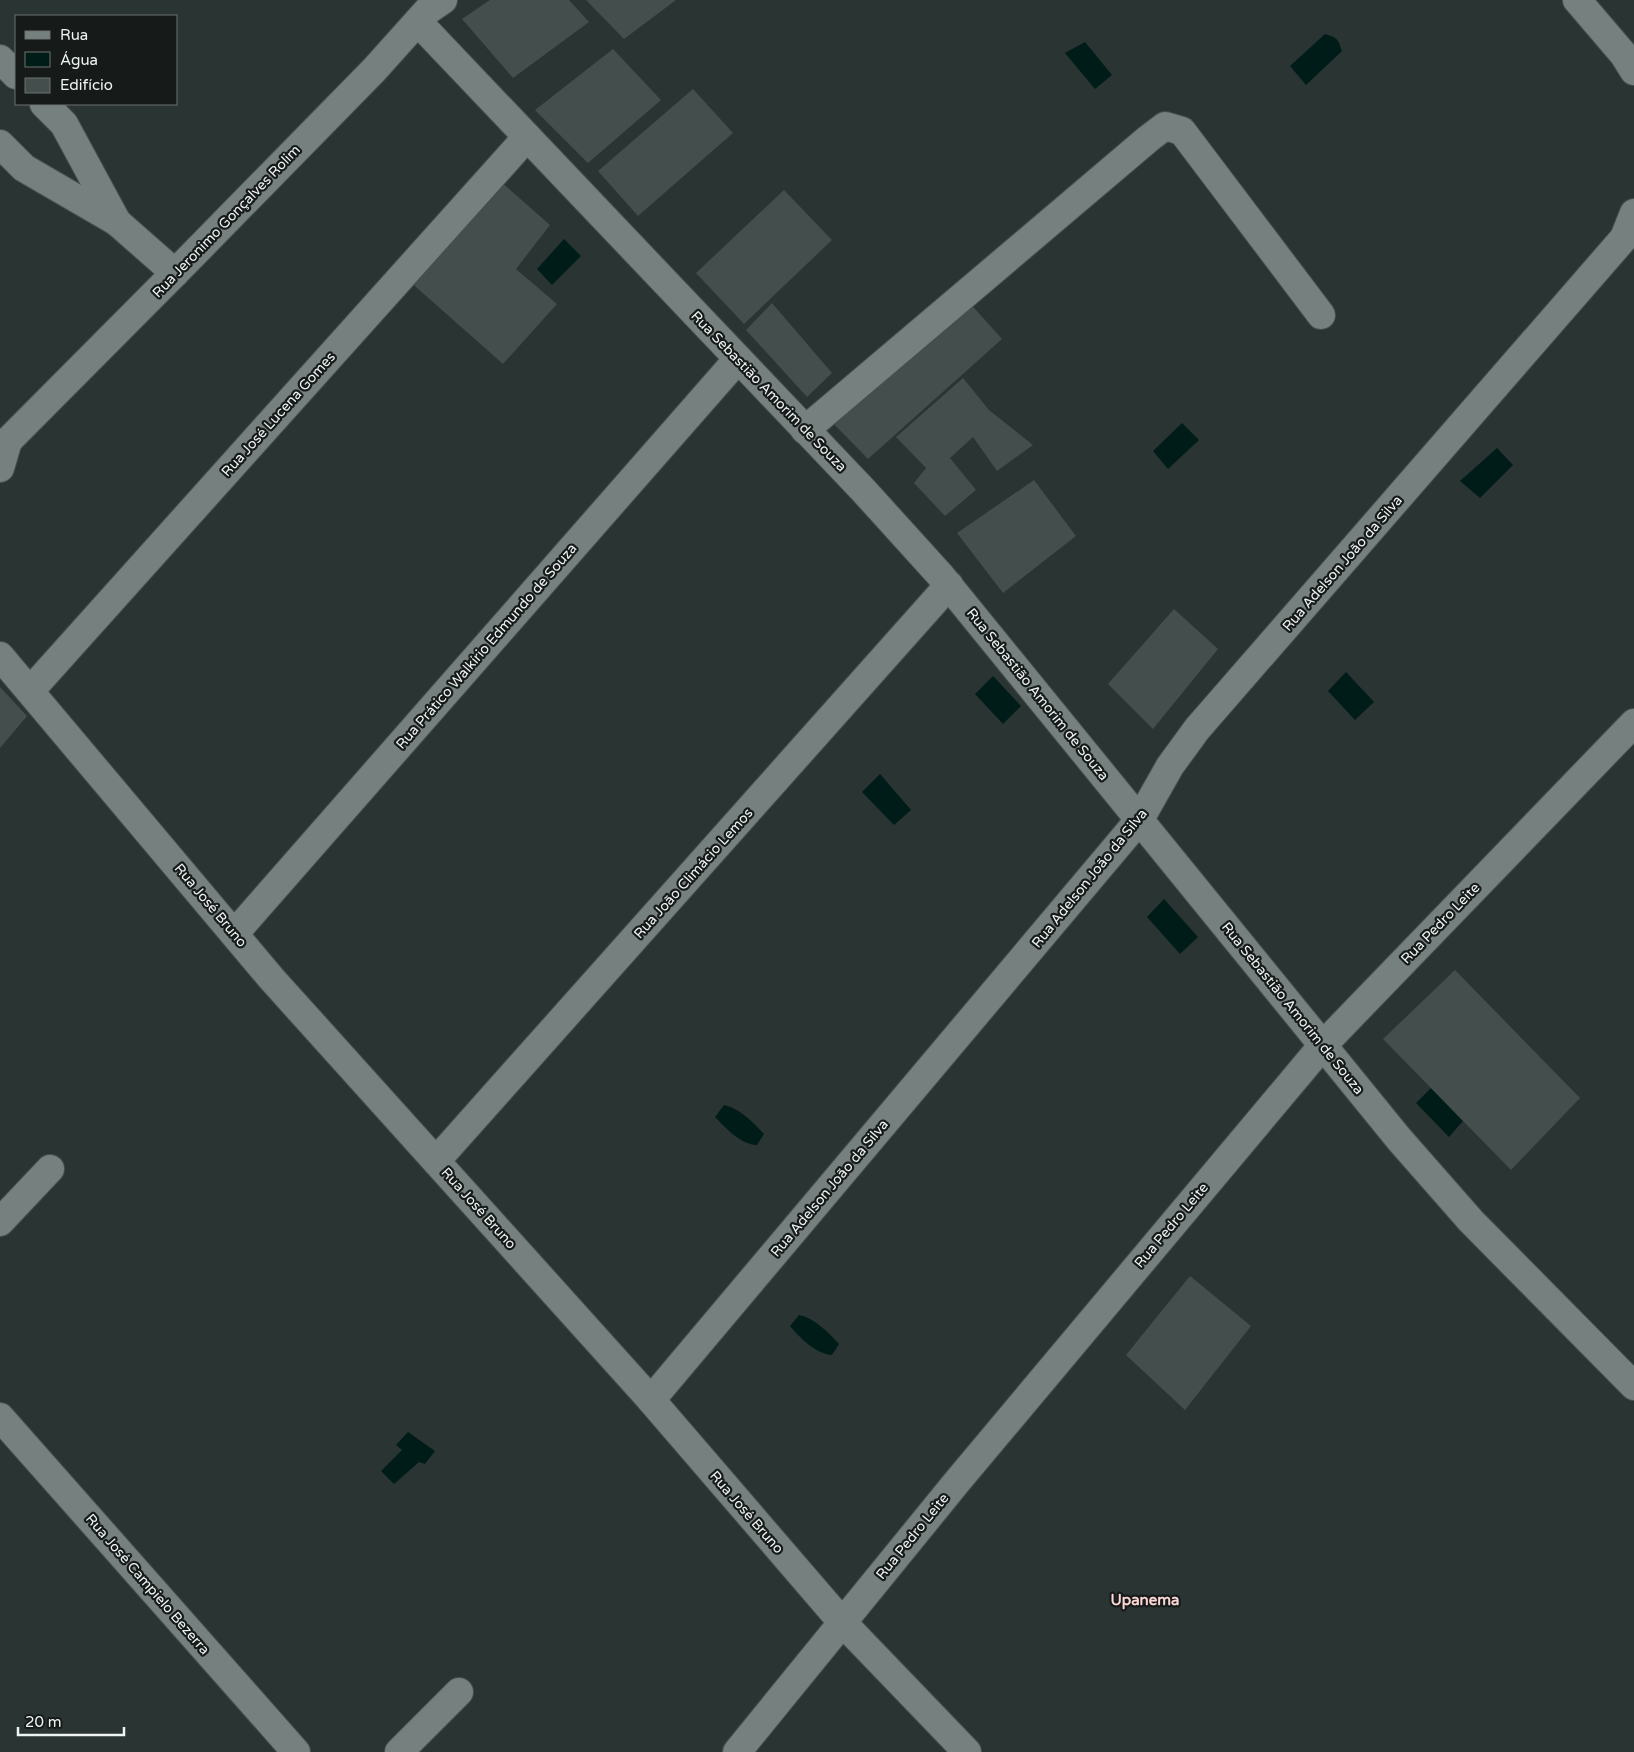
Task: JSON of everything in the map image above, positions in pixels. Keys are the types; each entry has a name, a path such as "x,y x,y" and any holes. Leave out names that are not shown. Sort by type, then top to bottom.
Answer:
{"street":[{"name":"Rua Jeronimo Gonçalves Rolim","path":"0,468 4,443 175,273 374,70 427,11 442,0"},
{"path":"1577,0 1624,55 1634,71"},
{"name":"Rua Sebastião Amorim de Souza","path":"418,22 864,491 949,585 1399,1139 1471,1221 1634,1386"},
{"path":"0,59 15,75"},
{"path":"45,105 64,124 117,222"},
{"path":"805,430 1140,145 1165,126 1182,131 1321,315"},
{"name":"Rua José Lucena Gomes","path":"30,691 527,137"},
{"path":"0,144 24,168 117,222 175,273"},
{"name":"Rua Adelson João da Silva","path":"651,1400 1140,819 1170,766 1197,729 1629,244 1634,213"},
{"name":"Rua Prático Walkírio Edmundo de Souza","path":"235,934 738,359"},
{"name":"Rua João Climácio Lemos","path":"436,1161 949,585"},
{"name":"Rua José Bruno","path":"0,656 271,978 651,1400 842,1622 967,1752"},
{"name":"Rua Pedro Leite","path":"737,1752 842,1622 1322,1045 1634,723"},
{"path":"0,1222 50,1169"},
{"name":"Rua José Campielo Bezerra","path":"0,1417 296,1752"},
{"path":"399,1752 459,1692"}],"water":[{"path":"1325,34 1337,40 1342,51 1306,85 1290,66"},
{"path":"1085,42 1112,75 1095,89 1065,53"},
{"path":"564,239 581,256 552,285 537,269"},
{"path":"1182,423 1199,440 1168,469 1153,451"},
{"path":"1497,448 1513,465 1480,498 1460,481"},
{"path":"1346,672 1374,702 1355,720 1328,691"},
{"path":"993,676 1021,706 1003,724 975,694"},
{"path":"880,774 911,810 894,825 862,792"},
{"path":"1164,899 1198,937 1180,954 1147,917"},
{"path":"1431,1088 1463,1121 1449,1137 1416,1103"},
{"path":"724,1105 741,1113 764,1134 757,1145 740,1139 715,1117"},
{"path":"799,1315 815,1322 839,1344 832,1355 814,1349 790,1326"},
{"path":"408,1432 435,1451 425,1464 419,1462 394,1484 381,1471 402,1450 396,1445"}],"building":[{"path":"490,0 569,0 589,22 513,78 462,19"},
{"path":"586,0 676,0 624,39"},
{"path":"613,49 661,100 588,163 535,110"},
{"path":"693,89 733,133 638,216 598,171"},
{"path":"500,181 550,225 516,269 557,304 503,364 408,280"},
{"path":"784,190 832,240 744,324 696,273"},
{"path":"967,300 1002,339 868,459 830,420"},
{"path":"772,303 832,373 807,397 746,330"},
{"path":"963,378 989,410 1033,445 997,471 973,437 950,458 976,490 945,516 914,483 926,468 896,437"},
{"path":"1034,480 1076,536 1003,593 957,533"},
{"path":"1174,609 1218,649 1153,729 1108,684"},
{"path":"0,687 27,716 0,748"},
{"path":"1455,970 1580,1098 1511,1170 1383,1039"},
{"path":"1190,1276 1251,1326 1185,1410 1126,1355"}],"district":[{"name":"Upanema","path":"1145,1600"}]}
